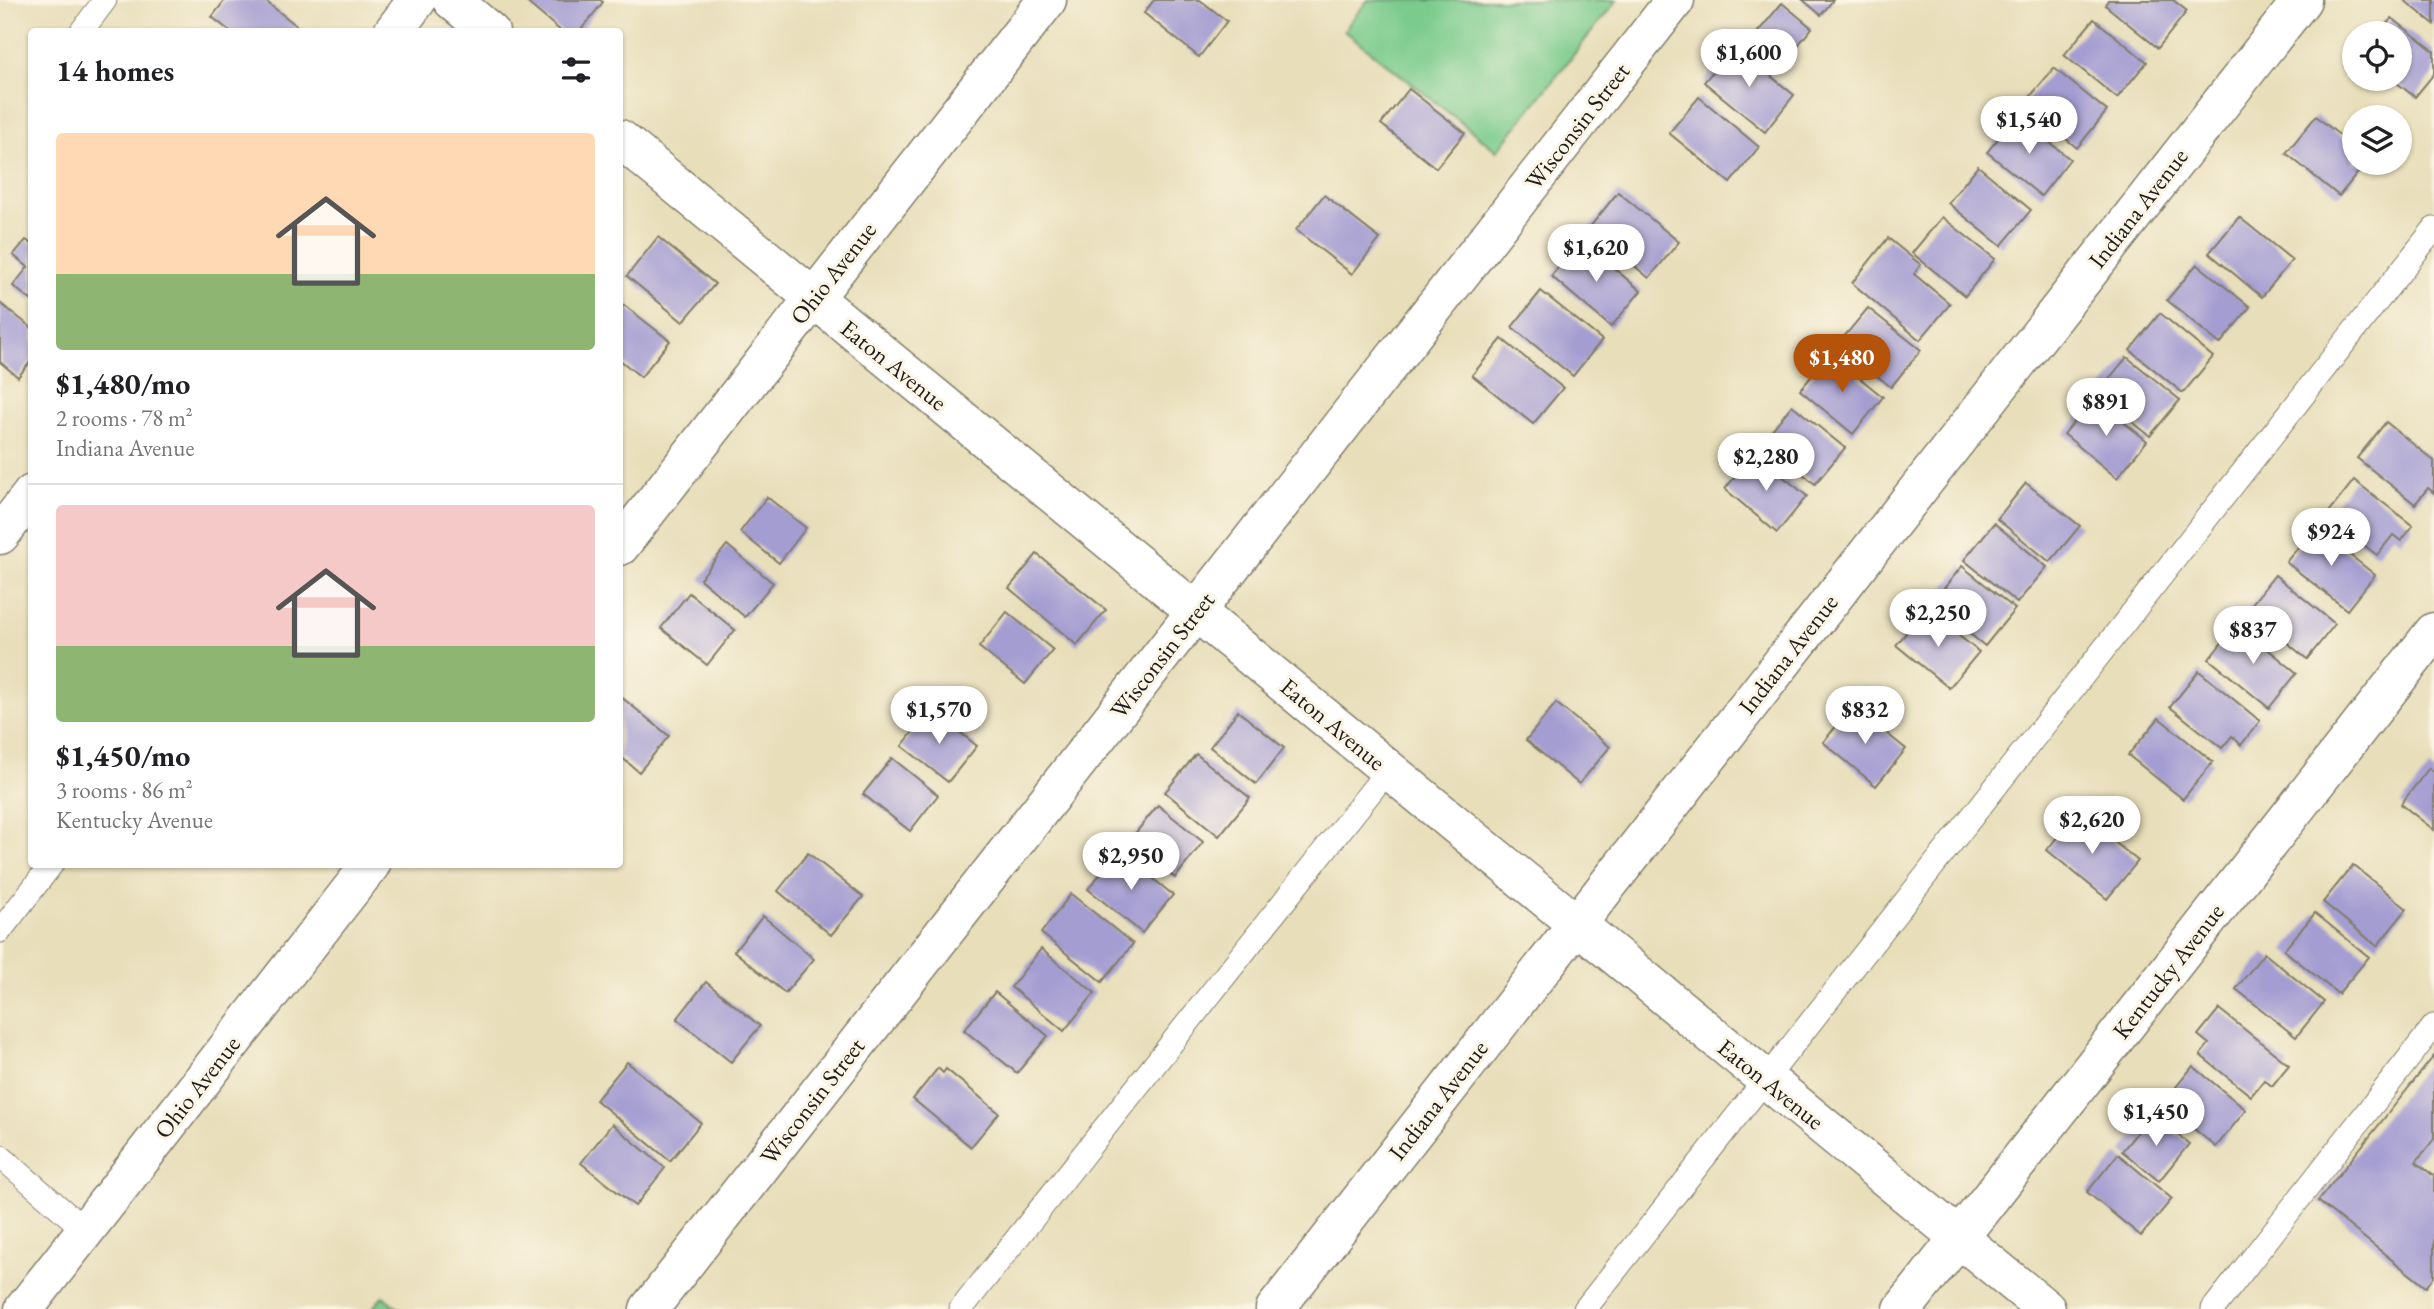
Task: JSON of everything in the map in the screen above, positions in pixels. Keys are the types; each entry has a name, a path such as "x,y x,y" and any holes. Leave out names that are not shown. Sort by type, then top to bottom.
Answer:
{"street":[{"path":"396,28 417,0"},
{"path":"452,0 485,28"},
{"name":"Ohio Avenue","path":"623,542 1047,0"},
{"name":"Wisconsin Street","path":"649,1309 1675,0"},
{"name":"Indiana Avenue","path":"1275,1309 2302,0"},
{"name":"Eaton Avenue","path":"623,143 2046,1309"},
{"path":"0,534 28,499"},
{"name":"Kentucky Avenue","path":"1903,1309 2434,632"},
{"name":"Ohio Avenue","path":"24,1309 368,868"}],"lane":[{"path":"84,28 105,0"},
{"path":"1585,1309 2434,229"},
{"path":"961,1309 1388,770"},
{"path":"0,930 49,868"},
{"path":"2213,1309 2434,1026"},
{"path":"0,1156 85,1230"}],"green space":[{"path":"1368,0 1617,0 1497,151 1344,30"},
{"path":"383,1296 399,1309 372,1309"}],"building":[{"path":"225,0 264,0 297,26 226,28 212,17"},
{"path":"524,0 603,2 582,28 557,28"},
{"path":"1154,0 1200,0 1227,21 1199,57 1144,13"},
{"path":"1803,0 1833,0 1821,15"},
{"path":"2108,0 2173,0 2187,11 2158,48 2105,5"},
{"path":"2404,0 2434,0 2434,24"},
{"path":"1782,3 1812,28 1783,64 1752,39"},
{"path":"2094,19 2147,62 2117,98 2064,55"},
{"path":"2412,34 2434,51 2434,74 2415,97 2407,91 2412,91"},
{"path":"1734,46 1794,95 1765,132 1704,82"},
{"path":"2054,68 2107,111 2077,148 2024,104"},
{"path":"1409,89 1465,133 1436,168 1381,124"},
{"path":"1699,97 1759,147 1730,183 1669,133"},
{"path":"2017,116 2070,159 2041,196 1987,152"},
{"path":"2316,116 2342,137 2342,175 2356,175 2339,196 2286,153"},
{"path":"1978,166 2031,210 2001,246 1948,203"},
{"path":"1618,192 1679,242 1649,278 1589,228"},
{"path":"1324,195 1380,239 1352,274 1296,230"},
{"path":"1942,217 1995,259 1965,296 1912,253"},
{"path":"2239,217 2292,260 2262,297 2209,253"},
{"path":"658,237 715,284 683,322 627,276"},
{"path":"1888,238 1921,265 1914,274 1950,304 1920,340 1852,283"},
{"path":"26,240 28,241 28,267 13,255"},
{"path":"1580,240 1641,291 1611,327 1551,276"},
{"path":"2197,264 2250,307 2220,344 2167,300"},
{"path":"28,267 28,298 13,286"},
{"path":"1541,291 1602,340 1573,376 1512,327"},
{"path":"0,303 28,325 28,365 18,377 0,362"},
{"path":"623,306 670,341 641,377 623,362"},
{"path":"1868,308 1921,350 1891,387 1838,344"},
{"path":"2160,313 2213,357 2183,393 2130,350"},
{"path":"1502,339 1563,388 1533,424 1472,375"},
{"path":"1830,354 1883,397 1853,434 1800,390"},
{"path":"2127,357 2180,400 2150,436 2097,393"},
{"path":"2094,398 2147,441 2117,478 2064,434"},
{"path":"1792,405 1845,448 1815,484 1763,441"},
{"path":"2386,422 2434,461 2434,493 2428,488 2415,504 2357,458"},
{"path":"1754,453 1807,496 1777,533 1725,489"},
{"path":"2354,480 2413,526 2401,541 2393,535 2377,555 2326,516"},
{"path":"2026,483 2080,526 2050,562 1997,519"},
{"path":"767,497 806,528 779,563 740,532"},
{"path":"1994,523 2047,567 2017,603 1964,560"},
{"path":"2315,527 2375,575 2347,610 2286,562"},
{"path":"727,545 773,583 745,617 700,579"},
{"path":"1037,554 1106,610 1077,645 1009,588"},
{"path":"1962,566 2015,609 1985,646 1932,603"},
{"path":"2275,575 2335,624 2307,659 2247,610"},
{"path":"689,593 735,630 707,665 661,628"},
{"path":"1926,609 1979,652 1949,688 1896,645"},
{"path":"1007,612 1053,650 1025,684 979,647"},
{"path":"2237,624 2297,673 2269,708 2209,659"},
{"path":"2199,671 2260,721 2241,745 2232,736 2222,748 2170,707"},
{"path":"623,698 669,736 639,772 623,759"},
{"path":"1556,703 1610,747 1579,784 1526,740"},
{"path":"1853,706 1906,749 1876,786 1823,742"},
{"path":"931,709 977,746 948,782 902,746"},
{"path":"1238,711 1284,748 1256,784 1210,747"},
{"path":"2159,718 2213,762 2183,799 2128,755"},
{"path":"1196,754 1250,798 1219,836 1165,792"},
{"path":"892,758 938,795 910,831 863,794"},
{"path":"2429,768 2434,772 2434,830 2401,804"},
{"path":"1158,805 1203,842 1175,878 1129,841"},
{"path":"2077,812 2138,861 2107,899 2047,850"},
{"path":"1119,851 1173,895 1142,933 1088,889"},
{"path":"808,853 863,897 831,935 778,891"},
{"path":"2353,865 2407,909 2377,946 2323,902"},
{"path":"1071,894 1133,944 1102,982 1041,933"},
{"path":"2315,913 2369,957 2338,994 2284,950"},
{"path":"763,916 814,959 785,993 734,951"},
{"path":"1041,949 1095,993 1064,1031 1011,987"},
{"path":"2264,953 2324,1002 2296,1037 2236,989"},
{"path":"706,982 760,1026 731,1062 677,1019"},
{"path":"995,992 1048,1036 1017,1073 964,1030"},
{"path":"2219,1009 2289,1065 2272,1086 2264,1080 2251,1096 2200,1055 2209,1044 2198,1035"},
{"path":"2434,1056 2434,1139 2416,1162 2434,1176 2434,1277 2426,1287 2318,1201"},
{"path":"627,1062 701,1123 670,1161 596,1100"},
{"path":"2193,1066 2246,1110 2216,1147 2163,1103"},
{"path":"938,1068 943,1073 946,1069 999,1113 971,1147 913,1099"},
{"path":"2152,1114 2189,1144 2159,1181 2122,1151"},
{"path":"612,1124 665,1168 635,1206 581,1163"},
{"path":"2118,1154 2172,1199 2141,1236 2087,1192"}]}
